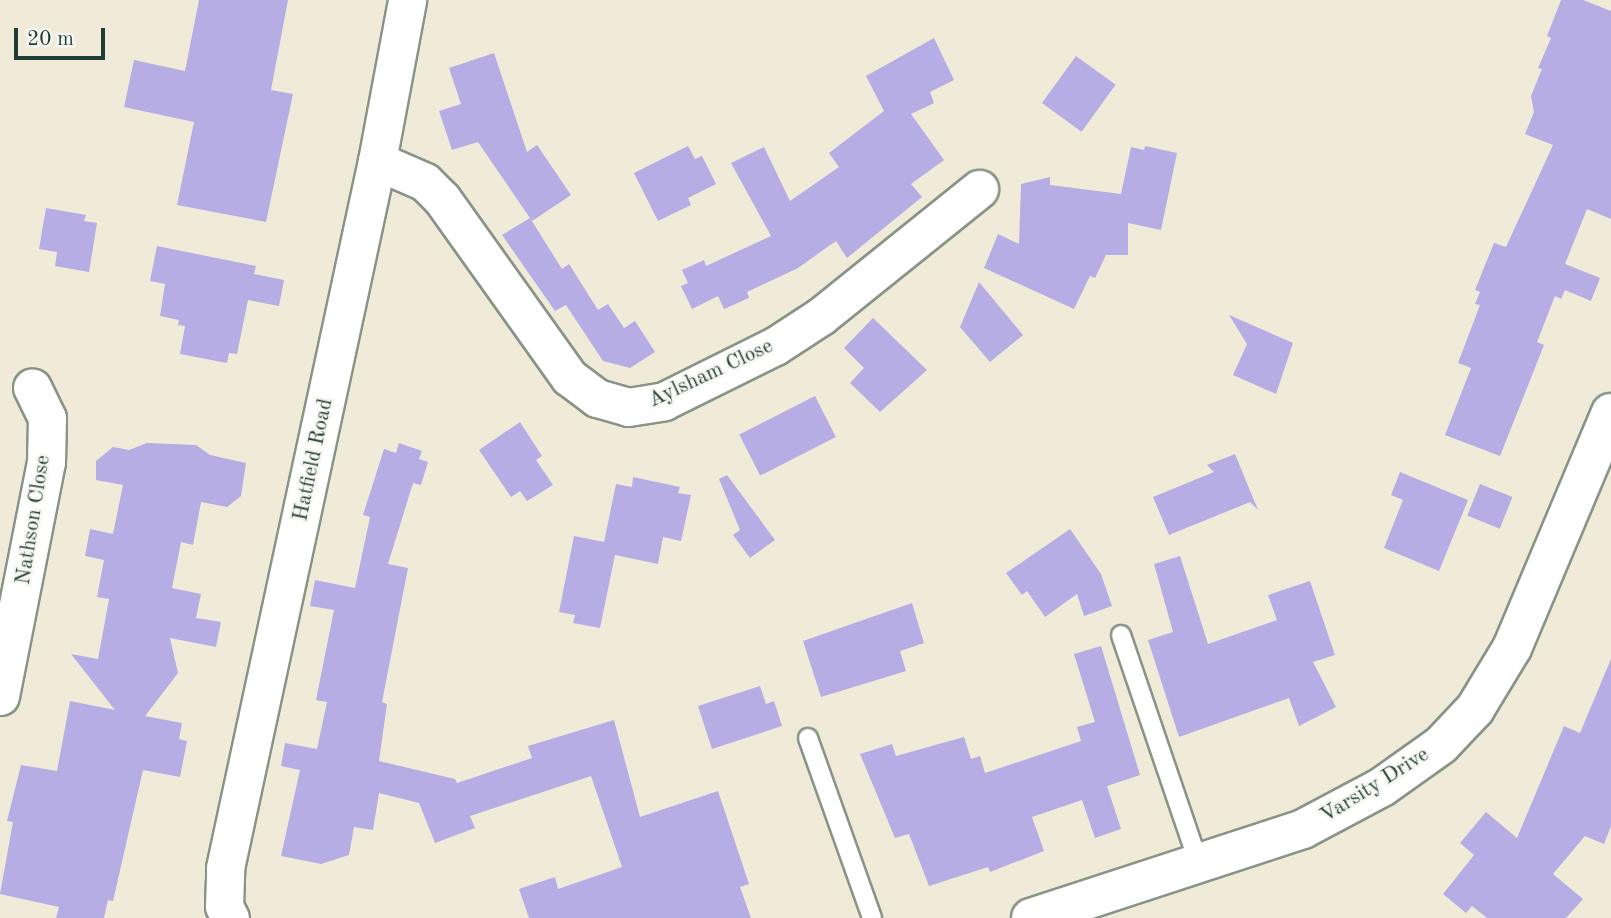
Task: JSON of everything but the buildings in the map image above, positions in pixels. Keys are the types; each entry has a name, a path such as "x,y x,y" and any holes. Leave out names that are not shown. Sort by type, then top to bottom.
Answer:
{"street":[{"name":"Hatfield Road","path":"230,918 224,906 225,868 377,161 407,0"},
{"name":"Aylsham Close","path":"377,161 407,171 442,199 569,377 597,398 628,407 664,401 775,346 821,316 979,189"},
{"name":"Nathson Close","path":"0,696 46,462 47,418 32,387"},
{"name":"Varsity Drive","path":"1031,918 1303,830 1347,808 1406,771 1459,728 1475,709 1529,615 1611,413"}],"lane":[{"path":"1121,635 1199,864"},
{"path":"808,738 872,918"}]}
